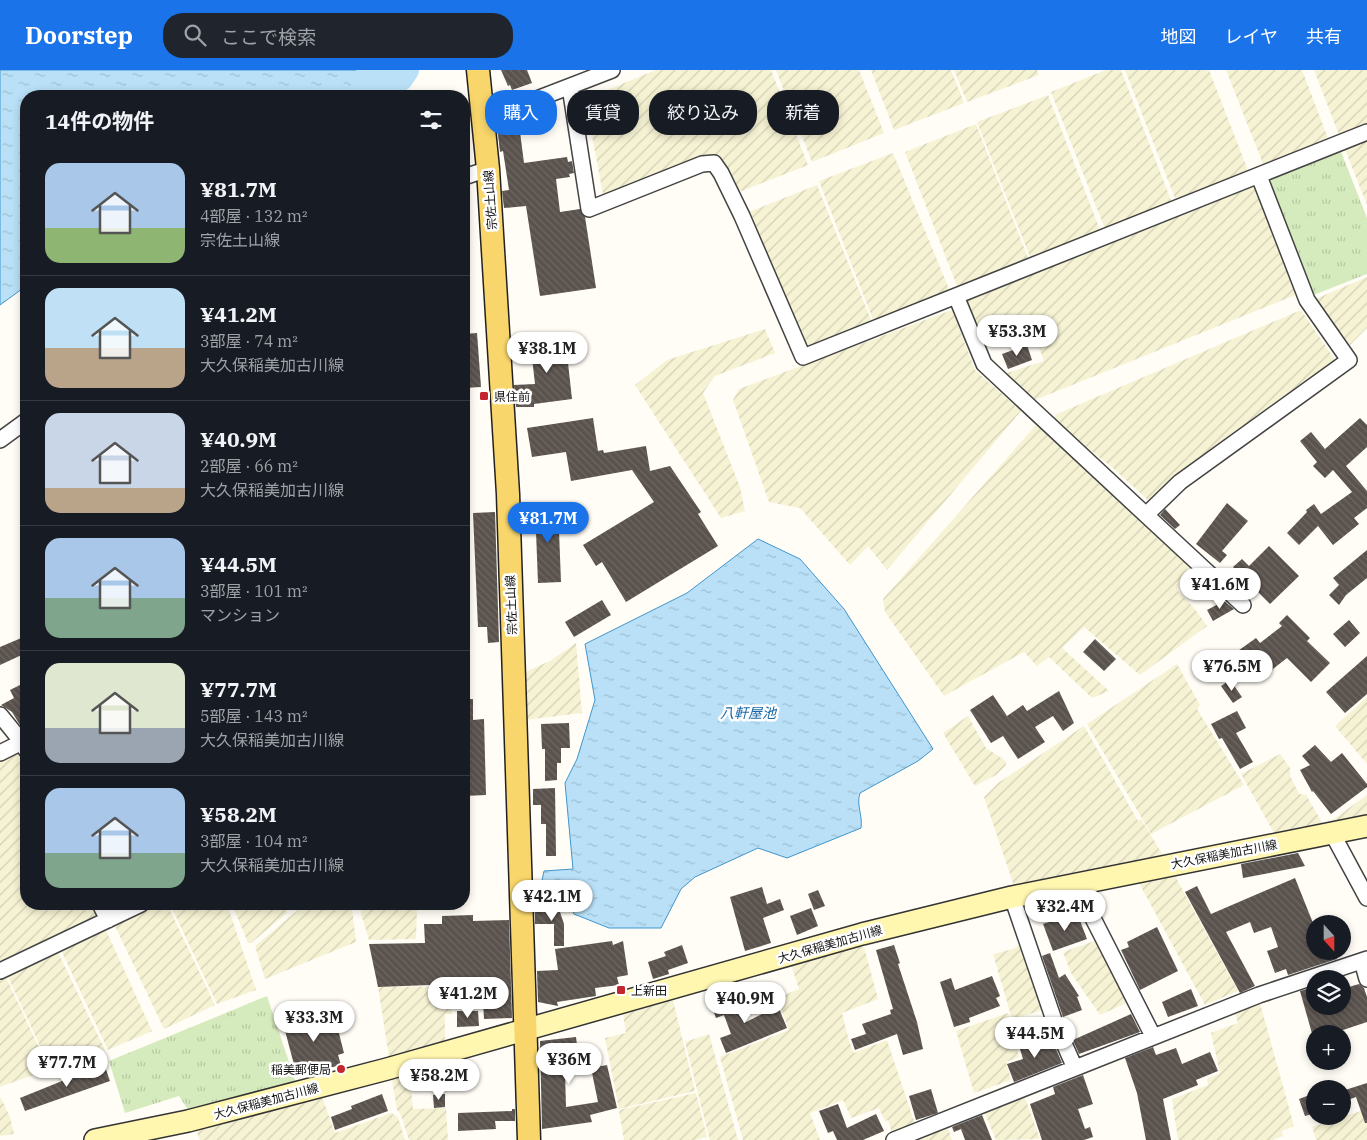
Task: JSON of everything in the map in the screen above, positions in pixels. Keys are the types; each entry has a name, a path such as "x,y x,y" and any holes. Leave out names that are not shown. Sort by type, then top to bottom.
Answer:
{"main road":[{"name":"宗佐土山線","path":"478,70 488,169 508,494 529,1140"},
{"name":"大久保稲美加古川線","path":"95,1140 197,1119 387,1069 862,934 1075,883 1367,826"}],"street":[{"path":"483,112 524,104 612,70"},
{"path":"570,87 589,209 702,164 714,163 721,173 742,216 803,357 1367,132"},
{"path":"470,175 488,169"},
{"path":"1146,515 1180,482 1349,360 1307,300 1259,176"},
{"path":"956,296 984,364 1243,605"},
{"path":"0,440 20,425"},
{"path":"0,715 20,741"},
{"path":"0,752 20,747"},
{"path":"1332,833 1367,898"},
{"path":"1075,883 1153,1036"},
{"path":"1012,897 1055,1024 1074,1066"},
{"path":"103,910 108,920"},
{"path":"0,971 129,910"},
{"path":"894,1140 1074,1066 1258,995 1364,960 1367,979"}],"shaded area":[{"path":"656,70 771,70 779,90 767,90 767,135 796,135 808,165 742,191 733,188 715,155 613,196 603,194 592,135 639,135 639,90 607,90"},
{"path":"776,70 859,70 884,133 812,162 801,135 839,135 839,90 784,90"},
{"path":"871,70 951,70 964,103 894,130"},
{"path":"954,70 1037,70 1039,75 967,102"},
{"path":"1106,70 1121,70 1172,203 1105,229 1051,92"},
{"path":"1125,70 1209,70 1249,173 1176,201"},
{"path":"1226,70 1302,70 1328,138 1263,164"},
{"path":"1314,70 1367,70 1367,124 1339,135"},
{"path":"1048,95 1100,230 1030,257 977,122"},
{"path":"976,124 1028,258 957,286 905,152"},
{"path":"1367,138 1367,205 1344,147"},
{"path":"893,153 949,289 945,295 874,322 819,181"},
{"path":"1255,181 1298,294 1035,400 1004,374 1044,361 1030,323 980,342 965,303 969,295"},
{"path":"817,185 871,320 865,327 807,350 746,213"},
{"path":"1367,277 1367,328 1350,345 1313,300"},
{"path":"952,310 975,370 1021,411 887,570 868,546 850,565 800,508 769,502 733,400 739,389"},
{"path":"1301,310 1337,363 1149,501 1113,468 1052,420 1057,414"},
{"path":"765,329 775,353 715,376 703,393 740,487 745,511 721,518 635,385 667,360"},
{"path":"1036,425 1116,491 1190,563 1177,590 1194,608 1207,626 1140,675 1084,627 1062,648 1109,691 1092,698 1049,657 1037,666 1024,652 944,696 885,612 883,599"},
{"path":"576,643 582,713 525,720 523,673 550,661"},
{"path":"1177,664 1200,705 1197,709 1244,785 1151,834 1087,724"},
{"path":"1367,697 1367,764 1335,726"},
{"path":"968,716 986,748 1006,761 1006,765 996,775 975,786 943,733"},
{"path":"1084,726 1138,821 1141,819 1164,857 1014,886 984,797 998,783"},
{"path":"20,751 20,910 95,910 96,918 0,964 0,758"},
{"path":"1280,754 1290,768 1290,776 1299,794 1306,795 1323,827 1274,833 1241,774"},
{"path":"1367,795 1367,817 1333,825 1331,821"},
{"path":"1175,876 1238,991 1205,1005 1139,883"},
{"path":"144,910 170,910 215,1005 164,1029 114,924"},
{"path":"173,910 229,910 256,990 217,1004"},
{"path":"234,910 286,910 287,913 251,943 248,943"},
{"path":"298,910 352,910 356,942 265,979 255,946"},
{"path":"361,910 417,910 416,939 369,940"},
{"path":"105,928 152,1031 108,1050 60,948"},
{"path":"1100,939 1131,1001 1100,1015 1071,973 1063,952"},
{"path":"1023,943 1047,1009 1012,1019 993,954 1013,949"},
{"path":"860,946 864,947 878,999 842,1013 849,1041 854,1053 887,1040 915,1124 892,1133 888,1120 885,1121 879,1108 851,1118 843,1100 810,1113 820,1140 743,1140 720,1057 789,1030 777,998 799,989 791,965"},
{"path":"57,950 105,1050 51,1069 7,975"},
{"path":"5,975 49,1069 0,1087 0,977"},
{"path":"474,986 474,1001 452,1002 452,1014 445,1014 445,1041 389,1057 378,987"},
{"path":"673,1000 695,1091 619,1109 605,1038 626,1033 623,1013"},
{"path":"1260,1003 1294,1126 1282,1131 1283,1136 1273,1140 1178,1140 1172,1099 1208,1085 1207,1079 1220,1073 1211,1033 1238,1023 1235,1011"},
{"path":"1008,1013 1019,1057 1006,1062 1011,1080 974,1093 956,1031"},
{"path":"709,1034 738,1140 710,1140 709,1137 685,1042"},
{"path":"409,1068 413,1109 446,1108 448,1140 409,1140 401,1115 397,1110 391,1075"},
{"path":"696,1093 707,1137 695,1140 624,1140 619,1110"},
{"path":"321,1094 335,1133 391,1113 398,1117 405,1140 200,1140 197,1133 198,1128"},
{"path":"1024,1095 1040,1139 996,1140 983,1109"},
{"path":"0,1096 10,1117 14,1134 0,1136"},
{"path":"1367,1109 1367,1140 1316,1140 1312,1127 1318,1125 1351,1125 1351,1114"},
{"path":"947,1126 952,1140 910,1140"}],"green space":[{"path":"1340,149 1367,218 1367,274 1311,296 1267,184 1271,176"},
{"path":"267,996 296,1083 190,1113 179,1096 125,1113 109,1061"}],"water":[{"path":"0,70 388,70 395,74 386,90 20,90 20,290 0,305"},
{"name":"八軒屋池","path":"758,539 800,559 844,609 933,749 918,761 860,793 861,828 787,858 758,848 695,877 681,889 661,928 609,928 574,914 565,901 540,890 544,871 573,869 565,783 577,759 595,700 585,644 687,593"}],"building":[{"path":"501,70 527,70 532,83 512,90 510,85 508,86"},
{"path":"498,135 520,135 524,163 567,157 568,162 572,161 574,173 569,174 570,177 556,179 560,212 580,209 585,217 596,288 540,296 526,206 504,208 502,191 509,190 503,151 500,152"},
{"path":"477,333 481,387 470,388 470,334"},
{"path":"565,336 572,399 534,404 534,407 516,407 514,385 535,384 530,340"},
{"path":"1027,345 1032,360 1008,369 1002,354"},
{"path":"593,418 598,451 603,450 604,453 646,446 650,471 670,466 701,512 698,514 718,546 626,602 602,562 596,566 583,545 654,502 632,470 571,481 566,452 532,457 527,428"},
{"path":"1360,418 1367,425 1367,447 1346,466 1367,491 1367,508 1354,518 1359,524 1333,545 1318,526 1299,545 1287,533 1307,512 1306,510 1314,504 1321,514 1352,492 1333,470 1325,478 1313,466 1317,462 1300,441 1311,432 1325,449"},
{"path":"1227,503 1248,521 1222,551 1227,555 1220,563 1196,544"},
{"path":"558,505 561,582 538,583 535,506"},
{"path":"1165,509 1180,525 1175,529 1160,515"},
{"path":"495,512 499,642 488,643 487,627 478,627 473,513"},
{"path":"1269,546 1299,576 1270,604 1233,567 1242,559 1249,566"},
{"path":"1367,550 1367,578 1346,595 1339,605 1329,595 1339,585 1333,578"},
{"path":"602,600 611,615 574,637 565,622"},
{"path":"1224,601 1234,609 1213,621 1207,610"},
{"path":"1287,615 1310,638 1307,641 1330,663 1311,682 1287,658 1256,682 1235,653 1256,638 1260,643 1282,626 1279,623"},
{"path":"1349,620 1360,633 1345,647 1333,634"},
{"path":"20,639 20,656 0,665 0,647"},
{"path":"1095,639 1116,659 1104,671 1083,652"},
{"path":"1367,656 1367,694 1345,713 1326,692"},
{"path":"1230,680 1242,697 1233,703 1221,686"},
{"path":"20,685 20,725 12,712 1,705 14,698 10,690"},
{"path":"1059,691 1074,723 1063,731 1053,716 1035,727 1045,742 1018,759 1003,736 991,743 970,710 993,695 1007,716 1023,705 1027,711"},
{"path":"470,699 473,699 473,720 484,719 486,795 470,796"},
{"path":"1237,711 1246,728 1236,733 1253,762 1240,769 1222,738 1219,739 1211,724"},
{"path":"569,723 570,748 561,748 561,763 557,763 557,780 545,781 545,749 542,749 541,724"},
{"path":"1315,745 1331,762 1342,753 1367,784 1367,787 1331,814 1312,792 1300,770 1310,765 1302,756"},
{"path":"555,788 556,856 546,856 546,824 541,824 541,805 533,805 533,789"},
{"path":"1298,853 1305,866 1243,878 1241,864"},
{"path":"1295,878 1310,915 1306,915 1306,960 1334,960 1288,975 1286,969 1275,973 1267,951 1278,947 1271,927 1254,933 1250,922 1226,932 1255,986 1240,993 1185,892 1197,886 1211,914"},
{"path":"762,887 767,904 780,899 784,910 763,918 771,943 745,951 730,897"},
{"path":"818,890 825,906 814,910 808,894"},
{"path":"554,900 556,900 564,924 564,946 554,946 554,924 535,924 535,907 548,907 554,910"},
{"path":"811,908 818,926 797,935 790,916"},
{"path":"1077,913 1087,939 1053,951 1043,924"},
{"path":"473,915 473,921 509,920 512,1018 484,1019 482,983 378,987 369,944 425,943 424,924 442,924 442,916"},
{"path":"1157,927 1178,971 1140,990 1121,950 1129,947 1127,942"},
{"path":"612,941 613,945 623,941 628,975 617,977 619,985 595,988 596,996 557,1002 558,1006 538,1002 537,971 558,970 555,949"},
{"path":"682,945 688,963 668,970 669,974 653,979 648,962 666,956 664,952"},
{"path":"894,945 923,1049 903,1055 897,1034 855,1050 851,1039 866,1034 862,1024 891,1014 890,1010 893,1009 876,950"},
{"path":"1050,953 1059,978 1065,974 1079,996 1077,997 1082,1010 1063,1017 1042,956"},
{"path":"992,976 1000,996 996,998 1000,1006 969,1018 970,1022 954,1027 940,982 951,978 955,990"},
{"path":"1359,984 1364,988 1367,997 1367,1022 1351,1027 1351,1025 1310,1025 1307,1015 1351,1015 1351,986"},
{"path":"1191,989 1198,1006 1168,1017 1162,1002"},
{"path":"1306,989 1306,1012 1300,991"},
{"path":"719,992 723,1003 734,998 744,1023 778,1006 787,1028 726,1053 720,1038 731,1034 724,1015 716,1018 708,996"},
{"path":"333,1010 344,1053 338,1055 341,1065 297,1076 283,1023"},
{"path":"457,1011 478,1011 479,1026 457,1027"},
{"path":"1131,1014 1140,1032 1079,1054 1073,1040"},
{"path":"1050,1035 1062,1063 1014,1082 1007,1064 1023,1059 1019,1046"},
{"path":"576,1037 580,1071 565,1073 566,1107 598,1102 591,1068 607,1065 617,1108 590,1115 592,1122 542,1129 540,1041"},
{"path":"1153,1047 1156,1055 1176,1048 1182,1064 1210,1052 1218,1071 1196,1080 1198,1085 1163,1099 1171,1140 1146,1140 1137,1093 1125,1058"},
{"path":"104,1064 110,1081 25,1111 20,1098"},
{"path":"1083,1075 1093,1104 1078,1109 1085,1129 1090,1127 1093,1137 1084,1140 1042,1140 1030,1104 1055,1094 1053,1087"},
{"path":"1367,1083 1367,1123 1365,1123 1356,1097 1351,1099 1351,1088"},
{"path":"931,1089 938,1113 916,1120 909,1096"},
{"path":"382,1094 388,1111 335,1130 331,1117 352,1109 351,1106"},
{"path":"445,1094 445,1107 434,1108 433,1095"},
{"path":"1306,1096 1306,1116 1305,1116 1299,1099"},
{"path":"838,1104 847,1128 876,1114 884,1131 863,1140 837,1140 833,1131 828,1133 819,1111"},
{"path":"512,1109 515,1109 515,1121 495,1121 496,1129 458,1131 458,1113 512,1111"},
{"path":"982,1115 992,1140 965,1140 961,1129 954,1132 952,1127"}],"waterway":[{"path":"362,81 401,79 407,70"}],"place":[{"name":"県住前","path":"484,396"},
{"name":"上新田","path":"621,990"},
{"name":"稲美郵便局","path":"341,1069"}]}
